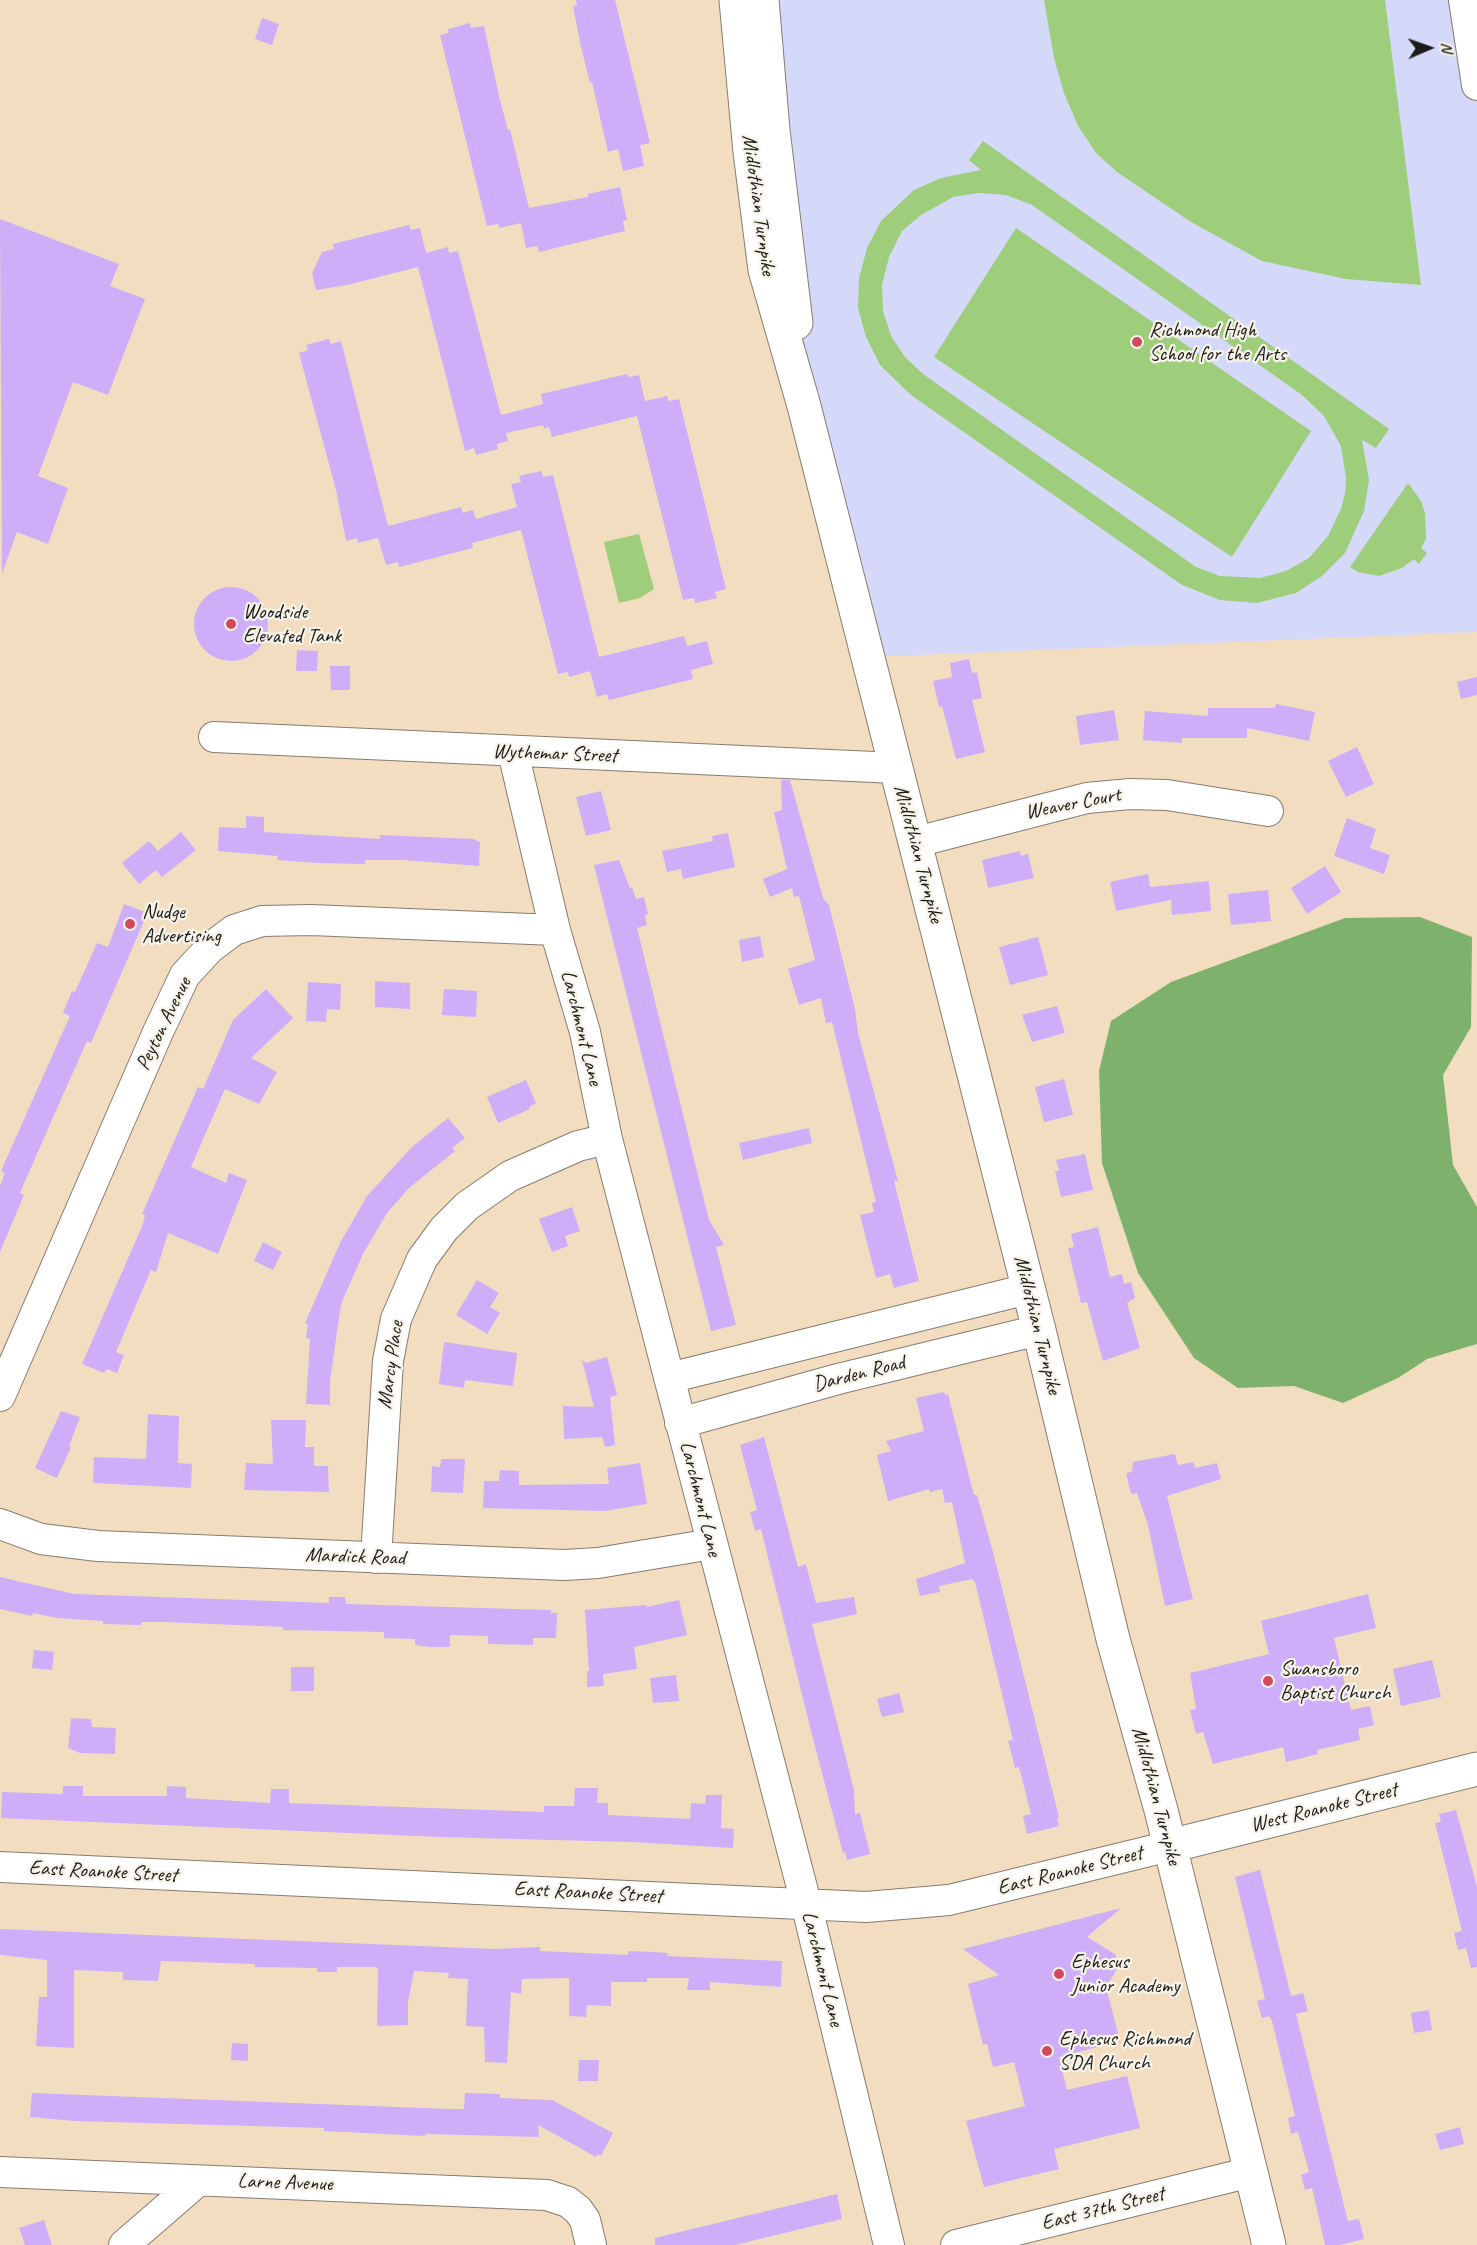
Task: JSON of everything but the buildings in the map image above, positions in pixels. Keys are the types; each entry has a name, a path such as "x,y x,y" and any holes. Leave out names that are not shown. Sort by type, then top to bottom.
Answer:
{"main road":[{"name":"Midlothian Turnpike","path":"736,0 749,141 765,270 804,406 1039,1330 1110,1628 1170,1846 1269,2245"},
{"name":"Midlothian Turnpike","path":"762,0 773,130 804,406"},
{"name":"West Roanoke Street","path":"1170,1846 1477,1769"}],"street":[{"path":"1464,0 1477,85"},
{"name":"Wythemar Street","path":"214,738 896,768"},
{"name":"Larchmont Lane","path":"513,752 555,930 585,1032 607,1139 806,1903 889,2245"},
{"name":"Weaver Court","path":"915,842 1087,798 1130,794 1167,795 1268,811"},
{"name":"Peyton Avenue","path":"0,1396 158,1032 185,975 210,948 234,930 262,921 311,920 555,930"},
{"name":"Marcy Place","path":"376,1558 388,1361 396,1318 422,1259 444,1229 467,1206 510,1176 578,1146 607,1139"},
{"name":"Darden Road","path":"669,1378 1028,1289"},
{"name":"Darden Road","path":"681,1423 838,1379 1039,1330"},
{"name":"Mardick Road","path":"0,1524 41,1539 66,1544 564,1565 609,1561 712,1544"},
{"name":"East Roanoke Street","path":"0,1867 866,1907 949,1900 1170,1846"},
{"name":"Larne Avenue","path":"0,2172 547,2195 568,2202 585,2220 591,2245"},
{"name":"East 37th Street","path":"956,2245 1251,2172"},
{"path":"124,2245 198,2181"}],"shaded area":[{"name":"Richmond High School for the Arts","path":"762,0 1463,0 1477,88 1477,632 866,657 804,405"}],"green space":[{"path":"1044,0 1385,0 1421,285 1346,279 1262,261 1191,222 1117,172 1096,153 1078,126 1064,93 1054,58"},
{"path":"983,141 1389,429 1376,448 1362,440 1369,480 1364,511 1345,553 1322,576 1296,593 1257,603 1220,600 1182,585 911,395 880,365 866,337 858,308 859,278 867,248 881,221 914,190 941,178 981,170 969,160","holes":["979,193 1006,195 1032,205 1302,395 1324,416 1341,446 1346,478 1345,493 1341,509 1328,536 1309,558 1286,571 1260,578 1220,576 1196,567 923,374 905,357 891,336 883,311 882,285 889,257 902,231 921,215 953,197"]},
{"path":"1016,228 1311,431 1232,557 934,357"},
{"path":"1408,483 1421,501 1425,513 1426,539 1421,548 1427,553 1419,564 1414,559 1402,568 1379,576 1358,572 1350,567"},
{"path":"639,534 654,589 640,598 619,603 604,542"},
{"path":"1420,917 1472,937 1471,1027 1443,1075 1453,1165 1477,1207 1477,1344 1427,1359 1398,1378 1343,1403 1294,1386 1238,1388 1194,1358 1138,1273 1102,1163 1099,1071 1111,1021 1171,982 1345,918"}],"place":[{"name":"Richmond High School for the Arts","path":"1137,342"},
{"name":"Woodside Elevated Tank","path":"231,624"},
{"name":"Nudge Advertising","path":"130,924"},
{"name":"Swansboro Baptist Church","path":"1268,1681"},
{"name":"Ephesus Junior Academy","path":"1059,1974"},
{"name":"Ephesus Richmond SDA Church","path":"1047,2051"}]}
